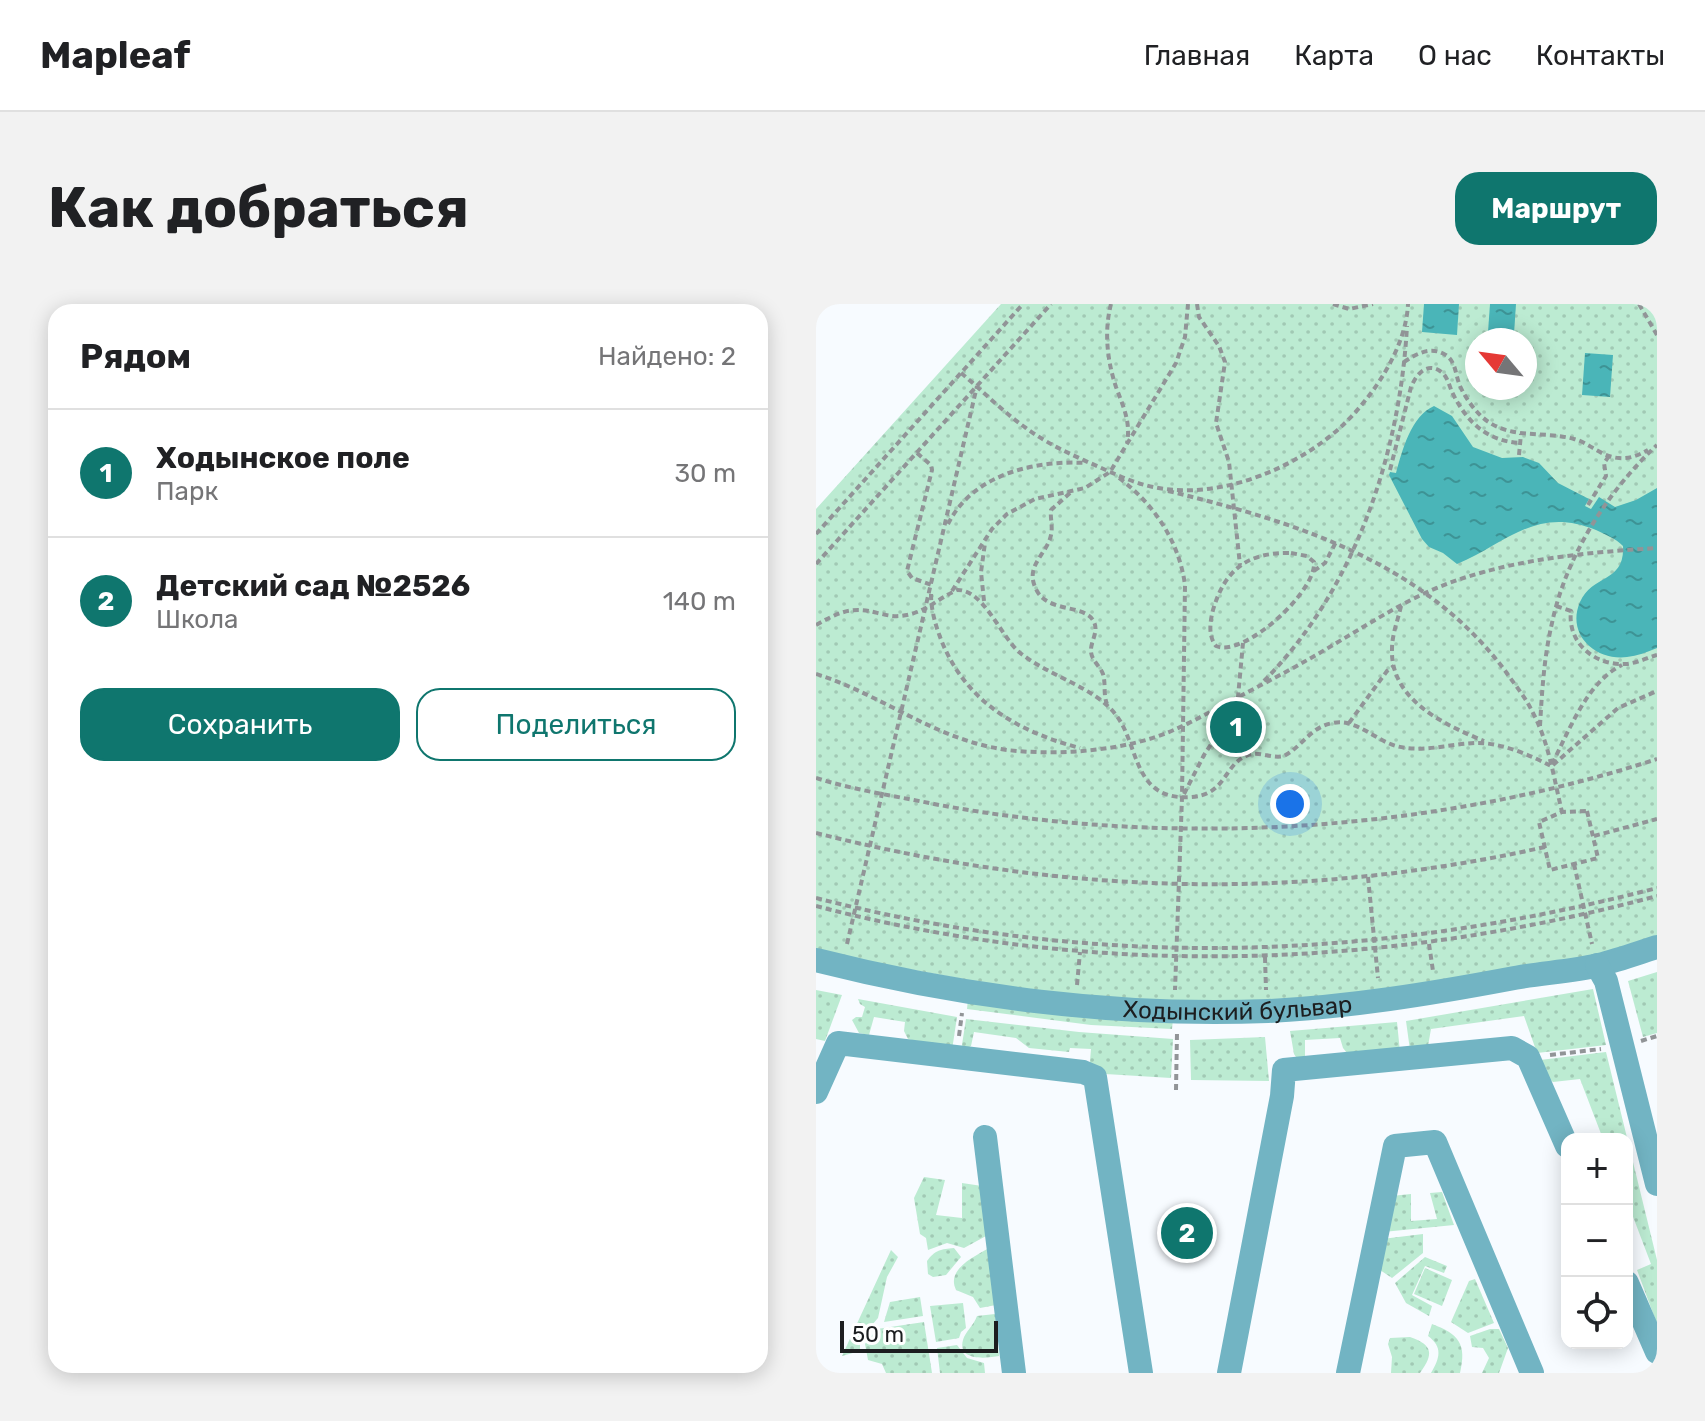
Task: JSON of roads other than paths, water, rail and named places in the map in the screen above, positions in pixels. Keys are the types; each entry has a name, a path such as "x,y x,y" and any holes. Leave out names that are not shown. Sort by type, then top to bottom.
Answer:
{"street":[{"name":"Ходынский бульвар","path":"816,960 966,990 1075,1004 1267,1011 1381,1002 1597,965 1657,947"},
{"path":"1597,965 1606,981 1657,1184"},
{"path":"816,1092 838,1043 1083,1072 1095,1077 1141,1373"},
{"path":"1229,1373 1282,1096 1284,1070 1512,1048 1528,1057 1561,1133"},
{"path":"985,1137 1014,1373"},
{"path":"1348,1373 1395,1146 1435,1142 1532,1373"},
{"path":"1633,1297 1657,1352"}],"water":[{"path":"1424,304 1459,304 1457,335 1422,332"},
{"path":"1490,304 1516,304 1514,328 1488,328"},
{"path":"1585,353 1613,355 1610,397 1582,395"},
{"path":"1434,406 1452,416 1473,447 1502,458 1523,457 1539,463 1558,483 1589,499 1585,506 1591,509 1599,497 1615,507 1657,488 1657,648 1634,656 1615,657 1594,650 1580,635 1577,614 1580,602 1585,593 1613,573 1622,558 1623,546 1596,530 1575,523 1539,524 1457,564 1429,547 1389,475 1390,472 1396,473 1413,426"}],"place":[{"name":"Ходынское поле","path":"1236,727"},
{"name":"Детский сад №2526","path":"1187,1233"}]}
